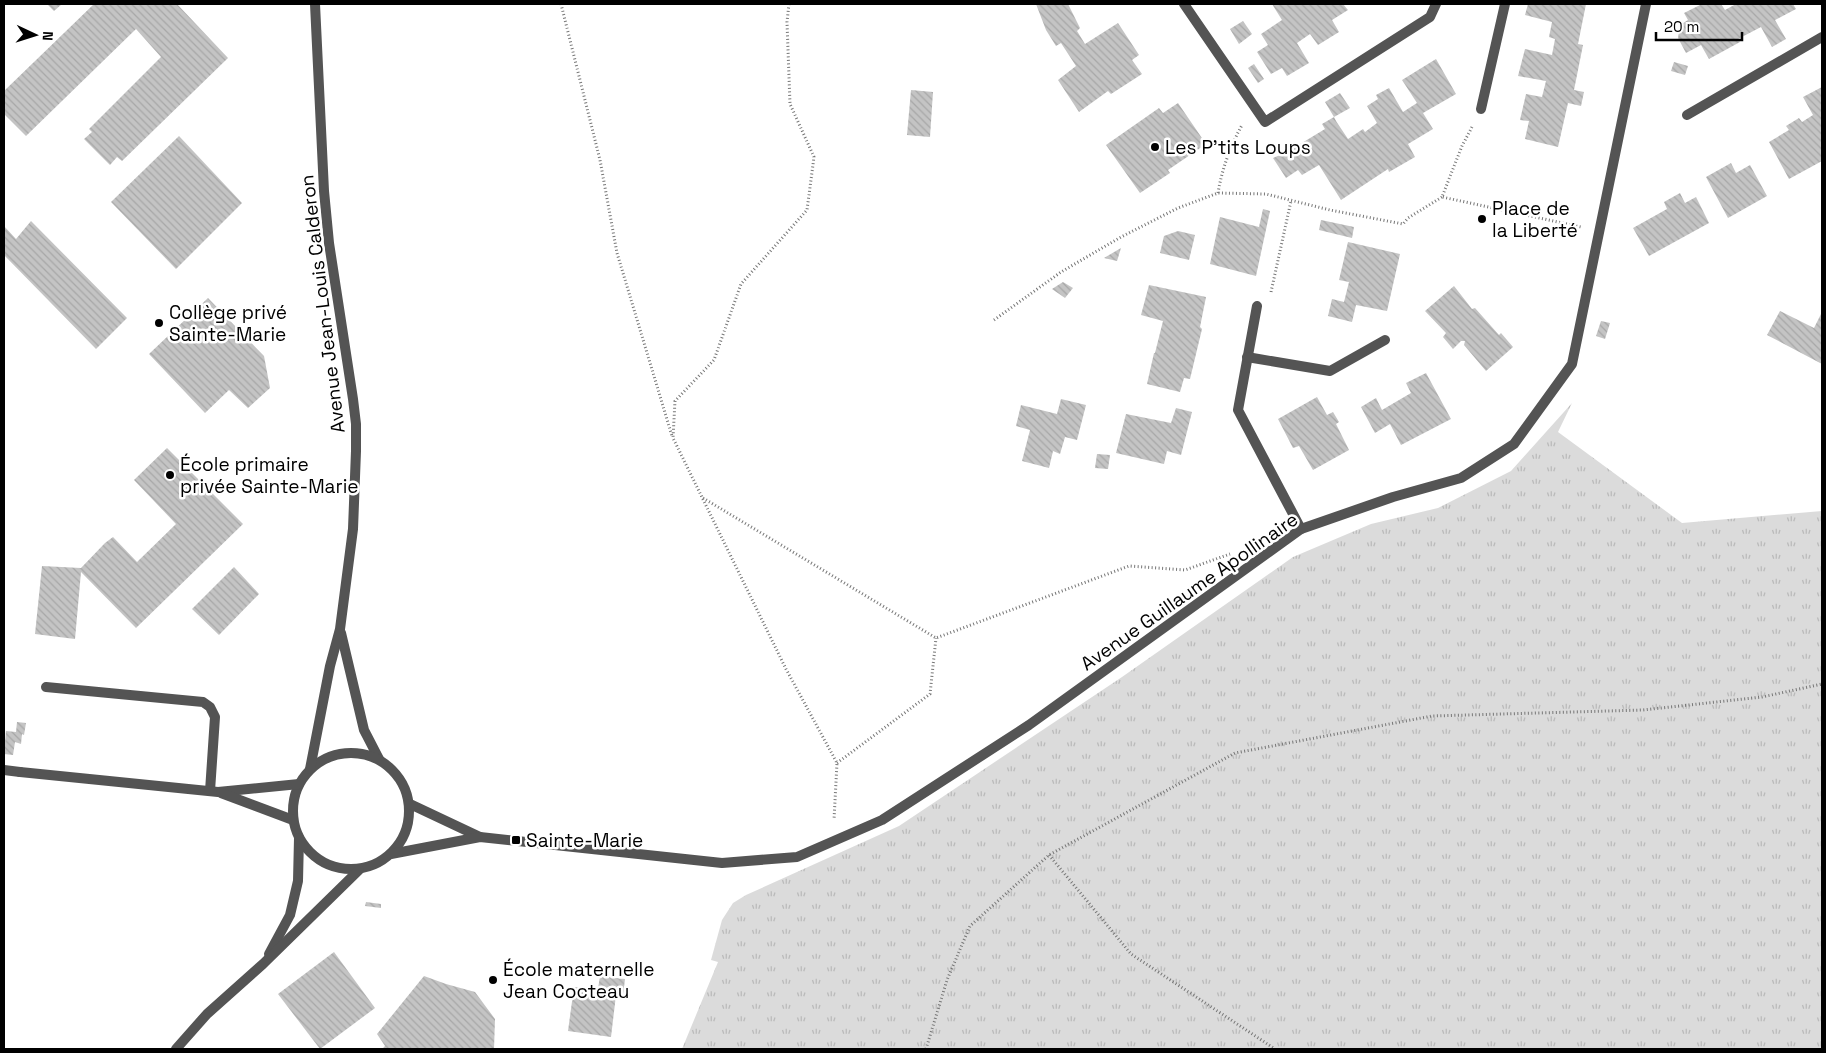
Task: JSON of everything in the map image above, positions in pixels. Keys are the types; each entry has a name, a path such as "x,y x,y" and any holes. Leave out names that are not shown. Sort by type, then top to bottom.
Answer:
{"street":[{"name":"Avenue Jean-Louis Calderon","path":"310,769 330,666 340,629 353,529 356,424 324,191 315,4"},
{"path":"1184,4 1264,122 1430,17 1436,4"},
{"path":"1481,109 1505,4"},
{"name":"Avenue Guillaume Apollinaire","path":"391,854 480,837 722,863 797,856 882,820 1029,725 1301,529 1393,496 1460,478 1514,444 1572,364 1646,4"},
{"path":"1687,115 1822,37"},
{"path":"1257,306 1238,410 1301,529"},
{"path":"1247,357 1330,371 1385,340"},
{"name":"Avenue Jean-Louis Calderon","path":"340,629 364,730 379,759"},
{"path":"46,687 203,702 210,707 215,717 214,792"},
{"name":"Avenue Jean-Louis Calderon","path":"342,753 361,753 379,759 394,770 405,786 410,804 409,824 402,840 391,854 377,864 360,870 342,869 325,864 310,853 299,838 293,820 293,802 299,784 310,769 325,758 342,753"},
{"path":"4,770 214,792 299,784"},
{"path":"214,792 293,820"},
{"name":"Avenue Guillaume Apollinaire","path":"410,804 480,837"},
{"name":"Avenue Jean-Louis Calderon","path":"263,964 290,915 298,881 299,838"},
{"name":"Avenue Jean-Louis Calderon","path":"176,1049 207,1014 263,964 360,870"}],"path":[{"path":"561,4 600,160 617,253 673,438 786,669 837,763 833,841"},
{"path":"673,438 675,401 714,360 741,284 807,210 814,158 790,104 787,22 790,4"},
{"path":"1218,193 1221,175 1232,143 1253,105"},
{"path":"994,320 1061,272 1121,237 1178,208 1218,193 1266,194 1403,224 1408,218 1442,197 1462,146 1481,109"},
{"path":"1442,197 1599,231"},
{"path":"1257,306 1270,298 1291,201"},
{"path":"702,497 936,638"},
{"path":"936,638 1129,566 1185,570 1238,551"},
{"path":"837,763 930,694 936,638"},
{"path":"926,1049 947,980 970,926 1049,855 1235,753 1432,716 1643,710 1762,697 1822,684"},
{"path":"1049,855 1131,954 1275,1049"}],"green space":[{"path":"1572,403 1558,432 1682,523 1822,511 1822,1049 682,1049 718,962 711,960 722,920 733,903 746,895 899,826 1122,677 1293,557 1371,524 1438,508 1511,471"}],"building":[{"path":"47,4 62,4 54,11"},
{"path":"94,4 177,4 228,58 122,161 117,157 110,165 84,139 92,132 89,129 161,57 136,29 26,136 4,114 4,91"},
{"path":"1036,4 1068,4 1080,28 1077,31 1085,44 1118,23 1139,55 1132,60 1142,74 1111,94 1108,91 1079,112 1058,80 1076,66 1061,43 1056,46 1046,30"},
{"path":"1272,4 1343,4 1348,10 1332,20 1339,32 1318,45 1310,34 1297,43 1309,63 1287,76 1282,68 1271,74 1257,52 1268,45 1261,34 1282,20"},
{"path":"1528,4 1586,4 1578,44 1583,45 1574,90 1584,92 1581,106 1568,103 1558,147 1525,139 1529,121 1520,120 1526,94 1542,97 1546,81 1518,76 1525,49 1552,55 1555,39 1549,37 1552,22 1525,15"},
{"path":"1702,4 1721,4 1725,10 1736,4 1793,4 1796,9 1775,20 1786,39 1772,47 1761,27 1738,39 1740,42 1709,59 1701,45 1686,53 1678,38 1680,25 1688,20 1684,13"},
{"path":"1243,21 1252,34 1239,44 1230,29"},
{"path":"1436,59 1456,94 1423,113 1433,129 1408,144 1415,157 1389,172 1388,169 1341,200 1319,165 1302,175 1298,170 1286,178 1273,158 1287,152 1325,129 1322,124 1334,117 1348,139 1363,129 1365,132 1377,123 1367,106 1378,99 1376,95 1389,88 1403,112 1417,103 1402,80"},
{"path":"1674,62 1688,66 1685,75 1671,71"},
{"path":"1254,64 1264,79 1258,83 1248,68"},
{"path":"1822,87 1822,161 1789,179 1769,142 1789,130 1786,126 1799,118 1802,122 1813,115 1803,97"},
{"path":"911,90 933,92 930,137 907,135"},
{"path":"1340,93 1350,108 1334,117 1325,102"},
{"name":"Les P'tits Loups","path":"1178,103 1206,144 1168,170 1170,173 1140,193 1106,145 1159,108 1163,113"},
{"path":"179,136 242,203 176,269 111,202"},
{"path":"1731,163 1736,173 1750,165 1767,196 1728,218 1706,177"},
{"path":"1680,193 1685,203 1696,197 1709,223 1649,256 1633,228 1667,209 1664,202"},
{"path":"1263,209 1270,211 1256,276 1210,264 1220,217 1259,227"},
{"path":"1321,220 1354,227 1352,238 1319,230"},
{"path":"31,221 127,318 96,349 4,255 4,226 16,239"},
{"path":"1178,231 1195,235 1189,260 1160,253 1164,236"},
{"path":"1348,242 1400,254 1387,311 1356,305 1352,322 1328,316 1332,299 1344,302 1349,282 1339,280"},
{"path":"1121,248 1117,261 1104,258"},
{"path":"1063,282 1073,288 1065,298 1052,289"},
{"path":"1149,285 1206,297 1200,327 1202,329 1190,379 1184,378 1180,392 1147,384 1163,321 1141,315"},
{"path":"1454,286 1472,309 1475,308 1499,335 1501,333 1513,347 1486,371 1464,345 1465,341 1461,341 1453,349 1443,337 1446,333 1425,311"},
{"path":"208,298 264,356 270,388 248,408 229,390 205,413 149,354"},
{"path":"1780,311 1814,328 1822,312 1822,364 1767,335"},
{"path":"1601,321 1610,323 1605,339 1596,336"},
{"path":"1426,373 1451,419 1401,445 1390,424 1375,433 1361,407 1376,398 1382,410 1411,393 1406,383"},
{"path":"1317,397 1327,415 1333,412 1339,422 1336,424 1349,450 1313,470 1299,446 1293,448 1278,419"},
{"path":"1061,399 1086,405 1077,440 1065,437 1060,454 1053,451 1049,468 1022,461 1030,430 1016,426 1021,405 1057,414"},
{"path":"1176,408 1192,412 1181,455 1167,451 1164,464 1116,453 1126,414 1171,423"},
{"path":"167,448 243,524 136,628 81,572 75,639 35,634 42,566 81,568 113,537 137,562 176,524 134,480"},
{"path":"1097,454 1110,455 1108,469 1095,468"},
{"path":"234,567 259,594 219,635 192,609"},
{"path":"17,722 26,723 21,744 15,742 13,755 4,754 6,731 16,732"},
{"path":"366,902 381,904 381,908 365,906"},
{"path":"334,952 375,1008 320,1049 278,994"},
{"path":"424,976 475,992 495,1019 494,1049 382,1049 385,1046 377,1034"},
{"path":"600,976 625,979 623,996 616,995 611,1037 568,1031 574,987 598,989"}],"place":[{"name":"Les P'tits Loups","path":"1155,147"},
{"name":"Place de la Liberté","path":"1482,219"},
{"name":"Collège privé Sainte-Marie","path":"159,323"},
{"name":"École primaire privée Sainte-Marie","path":"170,475"},
{"name":"Sainte-Marie","path":"516,840"},
{"name":"École maternelle Jean Cocteau","path":"493,980"}]}
